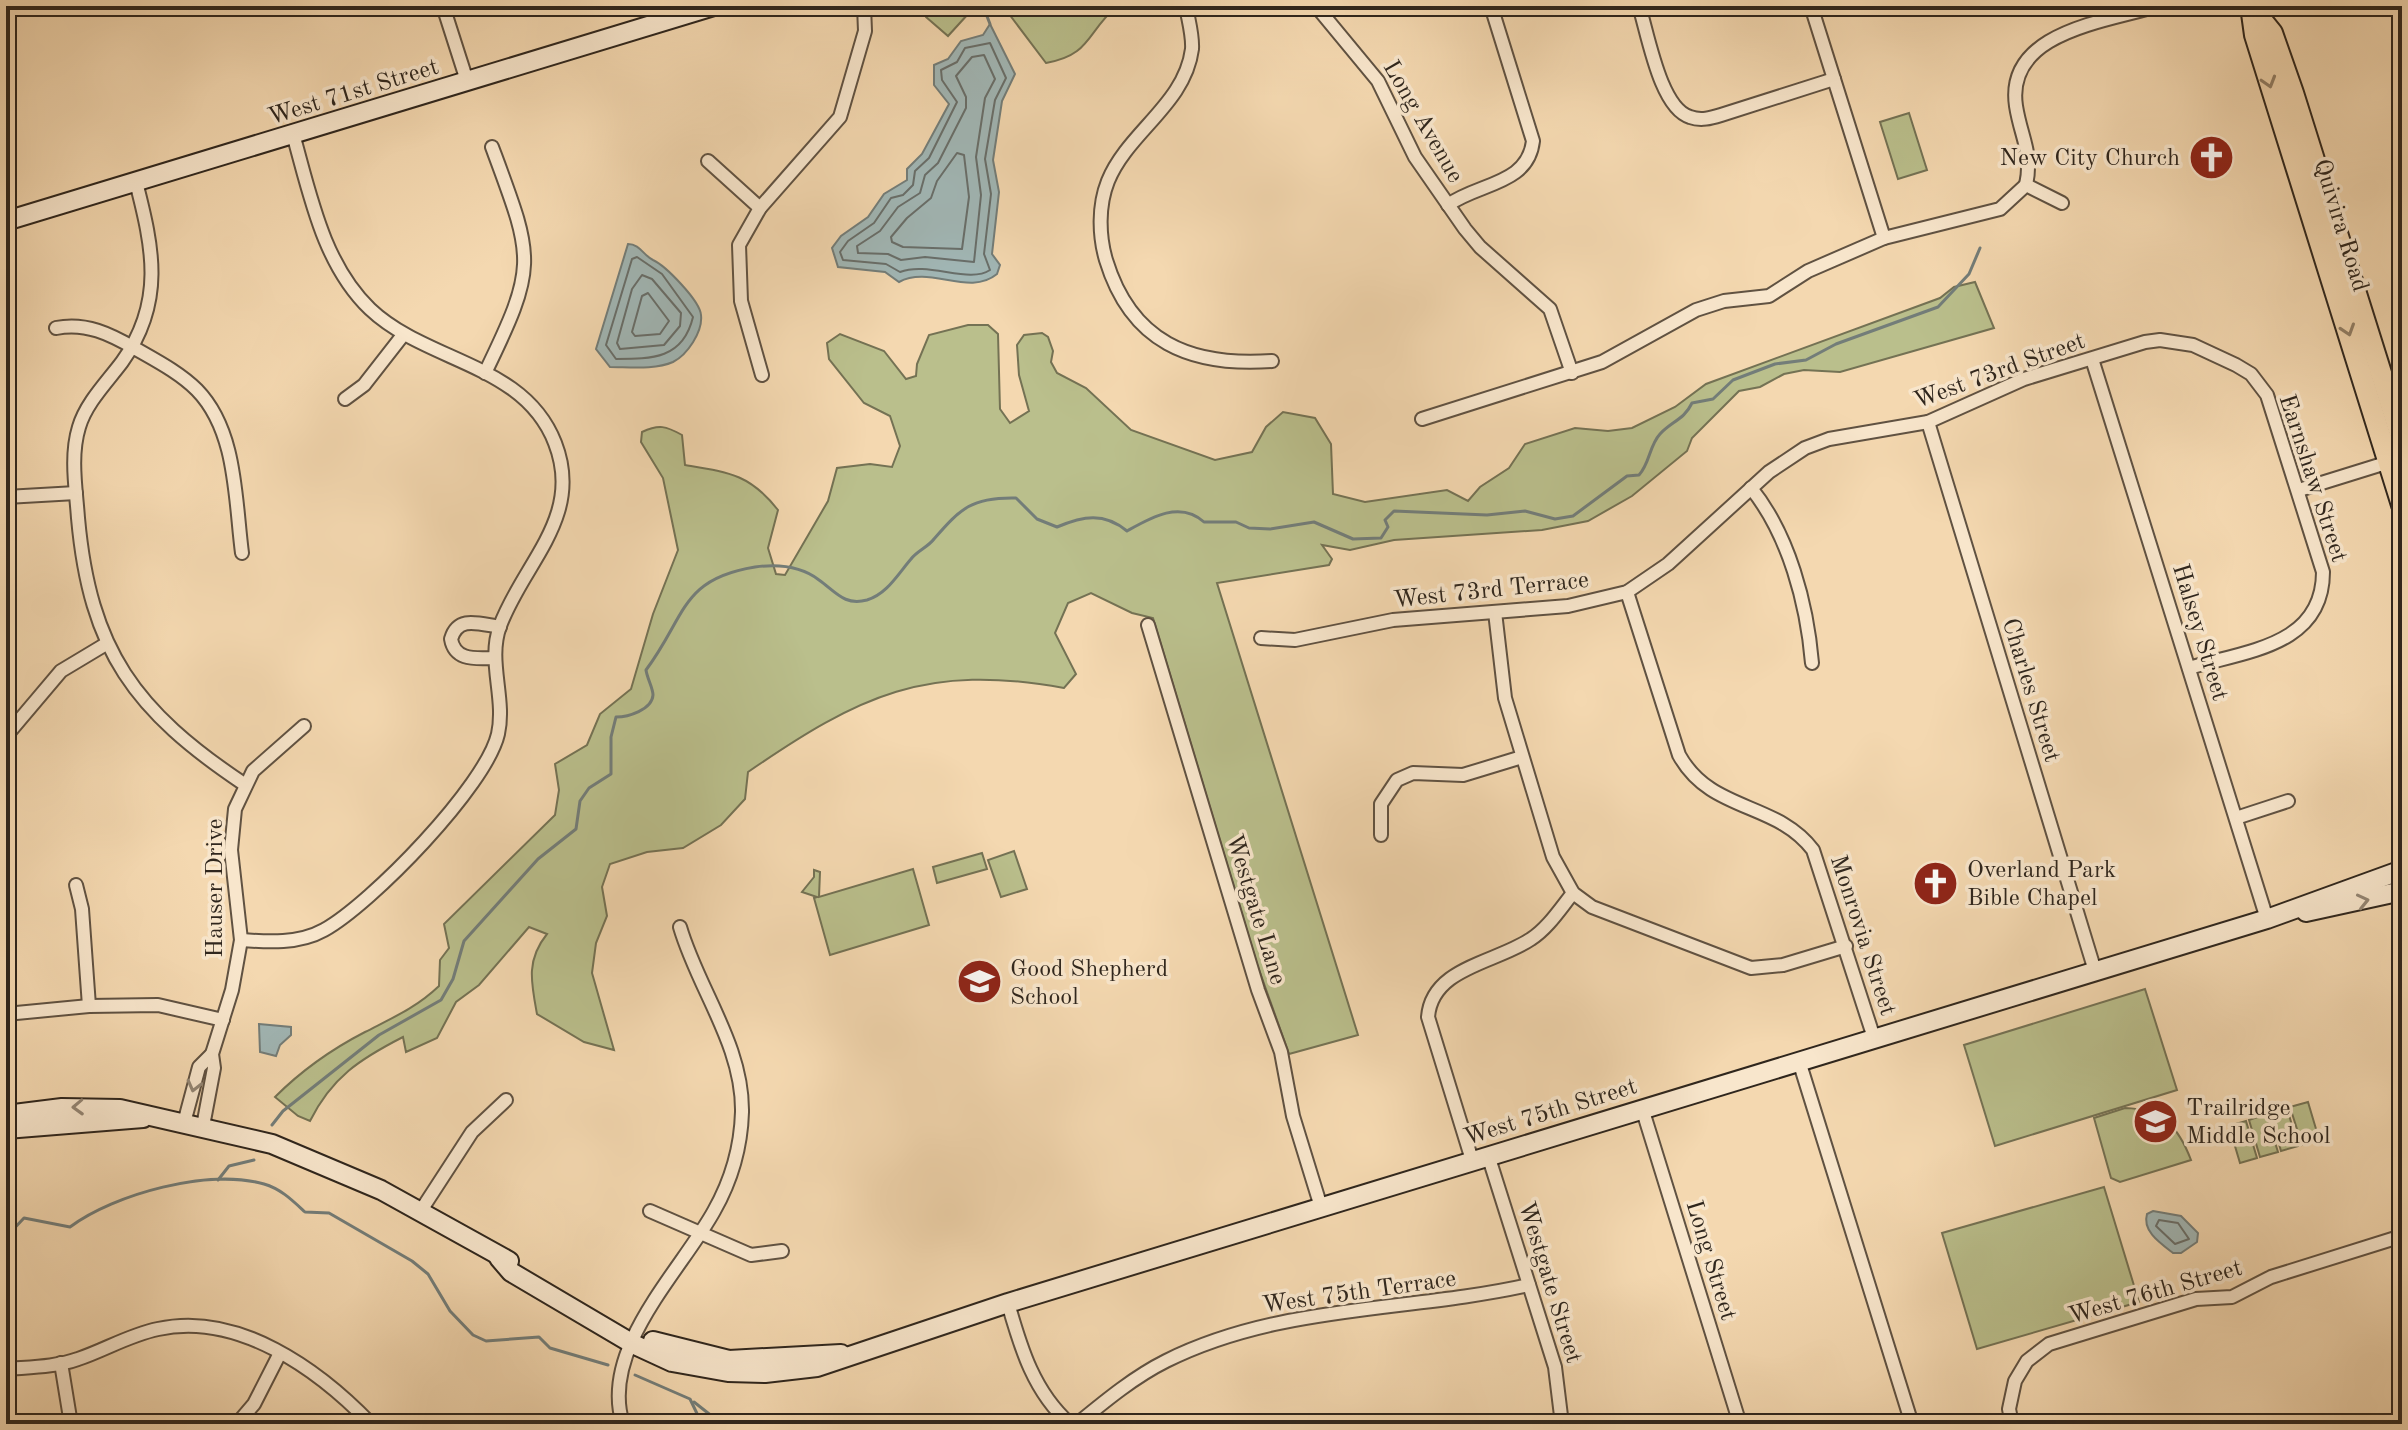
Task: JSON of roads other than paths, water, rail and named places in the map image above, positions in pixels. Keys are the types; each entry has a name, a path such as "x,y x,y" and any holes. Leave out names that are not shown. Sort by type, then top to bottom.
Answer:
{"main road":[{"name":"West 71st Street","path":"6,221 714,6"},
{"name":"Quivira Road","path":"2251,6 2255,35 2402,440"},
{"name":"Quivira Road","path":"2326,229 2396,460 2402,505"},
{"name":"West 75th Street","path":"150,1118 194,1124 272,1144 331,1167 420,1212 499,1258 511,1272 690,1367 747,1374 817,1367 847,1354 1008,1303 2267,919 2402,870"},
{"name":"West 75th Street","path":"2267,919 2361,902 2402,891"},
{"path":"6,1115 93,1107 120,1109 150,1118"},
{"path":"6,1129 150,1118"}],"street":[{"path":"443,6 467,81"},
{"path":"762,375 741,301 737,269 739,245 760,208 840,117 865,31 864,6"},
{"path":"1186,6 1192,46 1185,79 1121,158 1108,181 1102,203 1101,243 1113,282 1126,305 1143,327 1163,341 1206,360 1272,361"},
{"name":"Long Avenue","path":"1316,6 1378,81 1409,146 1480,247 1550,309 1572,373"},
{"path":"1448,205 1477,187 1518,173 1524,166 1533,141 1491,6"},
{"path":"1639,6 1670,101 1689,117 1702,119 1721,115 1834,79"},
{"path":"1811,6 1884,238"},
{"path":"1422,419 1572,373 1615,356 1696,310 1724,301 1769,296 1808,271 1884,238 2000,209 2026,185 2030,155 2016,106 2018,75 2031,53 2043,43 2157,6"},
{"path":"241,940 291,940 322,931 335,922 401,865 477,776 491,755 498,734 500,701 495,658 500,627 556,525 563,484 556,446 536,408 513,387 403,335 368,306 333,257 293,134"},
{"path":"485,373 515,312 527,260 524,232 492,147"},
{"path":"708,161 760,208"},
{"path":"136,182 154,271 141,329 133,347 83,417 75,444 76,493 85,575 106,644 134,691 170,729 244,784 253,771 304,726"},
{"path":"2026,185 2062,203"},
{"path":"56,328 72,325 94,328 133,347 189,383 216,419 233,477 242,553"},
{"path":"345,399 364,385 403,335"},
{"name":"West 73rd Street","path":"1866,433 1928,422 2024,379 2160,340 2193,345"},
{"name":"Earnshaw Street","path":"2189,668 2282,639 2304,626 2314,614 2323,589 2323,572 2267,395 2243,369 2193,345"},
{"name":"Halsey Street","path":"2092,359 2267,919"},
{"name":"Charles Street","path":"1928,422 2095,971"},
{"name":"West 73rd Terrace","path":"1261,638 1295,640 1393,620 1568,606 1627,592 1668,564 1751,488 1805,448 1829,439 1866,433"},
{"path":"2299,490 2396,460"},
{"path":"1751,488 1776,523 1807,623 1812,663"},
{"path":"6,497 76,493"},
{"name":"Monrovia Street","path":"1627,592 1687,770 1711,792 1776,820 1803,837 1820,864 1874,1038"},
{"path":"1495,612 1505,698 1553,857 1573,893 1592,907 1751,968 1783,965 1846,946"},
{"path":"495,658 463,656 455,651 451,639 455,629 466,622 500,627"},
{"name":"Westgate Lane","path":"1148,625 1258,990 1281,1052 1293,1116 1321,1207"},
{"path":"6,736 61,671 106,644"},
{"path":"1381,835 1381,804 1397,780 1413,773 1463,775 1522,757"},
{"name":"Hauser Drive","path":"194,1124 214,1068 212,1054 241,940 231,829 244,784"},
{"path":"2236,818 2288,801"},
{"path":"76,885 82,909 89,1006"},
{"name":"Westgate Street","path":"1562,1424 1555,1367 1529,1285 1428,1017 1429,1002 1442,983 1532,938 1573,893"},
{"path":"623,1424 619,1386 635,1339 653,1302 714,1213 729,1180 742,1110 735,1058 696,973 680,927"},
{"path":"6,1014 89,1006 167,1006 223,1020"},
{"name":"Hauser Drive","path":"194,1124 199,1067 212,1054"},
{"path":"1799,1061 1912,1424"},
{"path":"420,1212 472,1132 506,1100"},
{"name":"Long Street","path":"1642,1108 1740,1424"},
{"path":"650,1211 751,1255 782,1251"},
{"name":"West 76th Street","path":"2012,1424 2011,1395 2020,1371 2049,1344 2196,1299 2232,1297 2271,1277 2402,1236"},
{"name":"West 75th Terrace","path":"1077,1424 1163,1362 1240,1332 1332,1312 1465,1298 1529,1285"},
{"path":"1008,1303 1029,1369 1053,1407 1070,1424"},
{"path":"6,1369 77,1360 131,1336 173,1327 197,1326 259,1341 320,1376 371,1424"},
{"path":"237,1424 254,1404 279,1355"},
{"path":"61,1363 71,1424"}],"water":[{"path":"990,24 1015,74 1002,101 993,160 999,192 992,254 1000,265 997,274 974,283 923,277 899,282 885,272 838,267 832,248 841,236 868,217 884,194 907,180 907,169 922,154 949,104 934,85 934,65 948,59 961,41 983,35"},
{"path":"628,244 639,248 682,284 701,315 699,329 689,349 666,365 610,367 596,349"},
{"path":"259,1024 291,1027 291,1035 280,1045 276,1056 260,1052"},
{"path":"2153,1211 2181,1216 2198,1233 2197,1242 2181,1253 2173,1253 2158,1241 2147,1226 2147,1214"}],"waterway":[{"path":"983,6 990,24"},
{"path":"272,1125 283,1111 379,1035 441,1000 453,979 464,941 538,859 576,829 580,801 589,788 611,774 611,737 616,717 644,709 652,700 646,670 687,603 712,581 755,567 789,567 812,575 846,599 867,600 886,588 913,556 932,542 960,512 978,502 1001,498 1016,498 1037,519 1057,527 1076,520 1102,518 1127,531 1165,513 1185,512 1204,522 1236,522 1249,528 1270,529 1314,522 1353,539 1381,538 1388,527 1385,520 1394,511 1487,515 1525,511 1555,519 1573,516 1627,476 1639,475 1656,439 1692,403 1713,399 1733,380 1775,364 1806,360 1836,344 1938,307 1969,274 1980,248"},
{"path":"218,1180 229,1166 254,1160"},
{"path":"6,1237 24,1218 70,1227 111,1204 163,1187 217,1179 264,1184 281,1192 305,1212 329,1213 412,1261 428,1274 450,1311 473,1335 486,1341 539,1337 550,1348 608,1365"},
{"path":"635,1375 690,1399 702,1424"},
{"path":"694,1402 713,1417"}],"place":[{"name":"New City Church","path":"2211,157"},
{"name":"Overland Park Bible Chapel","path":"1936,883"},
{"name":"Good Shepherd School","path":"979,982"},
{"name":"Trailridge Middle School","path":"2155,1121"}]}
